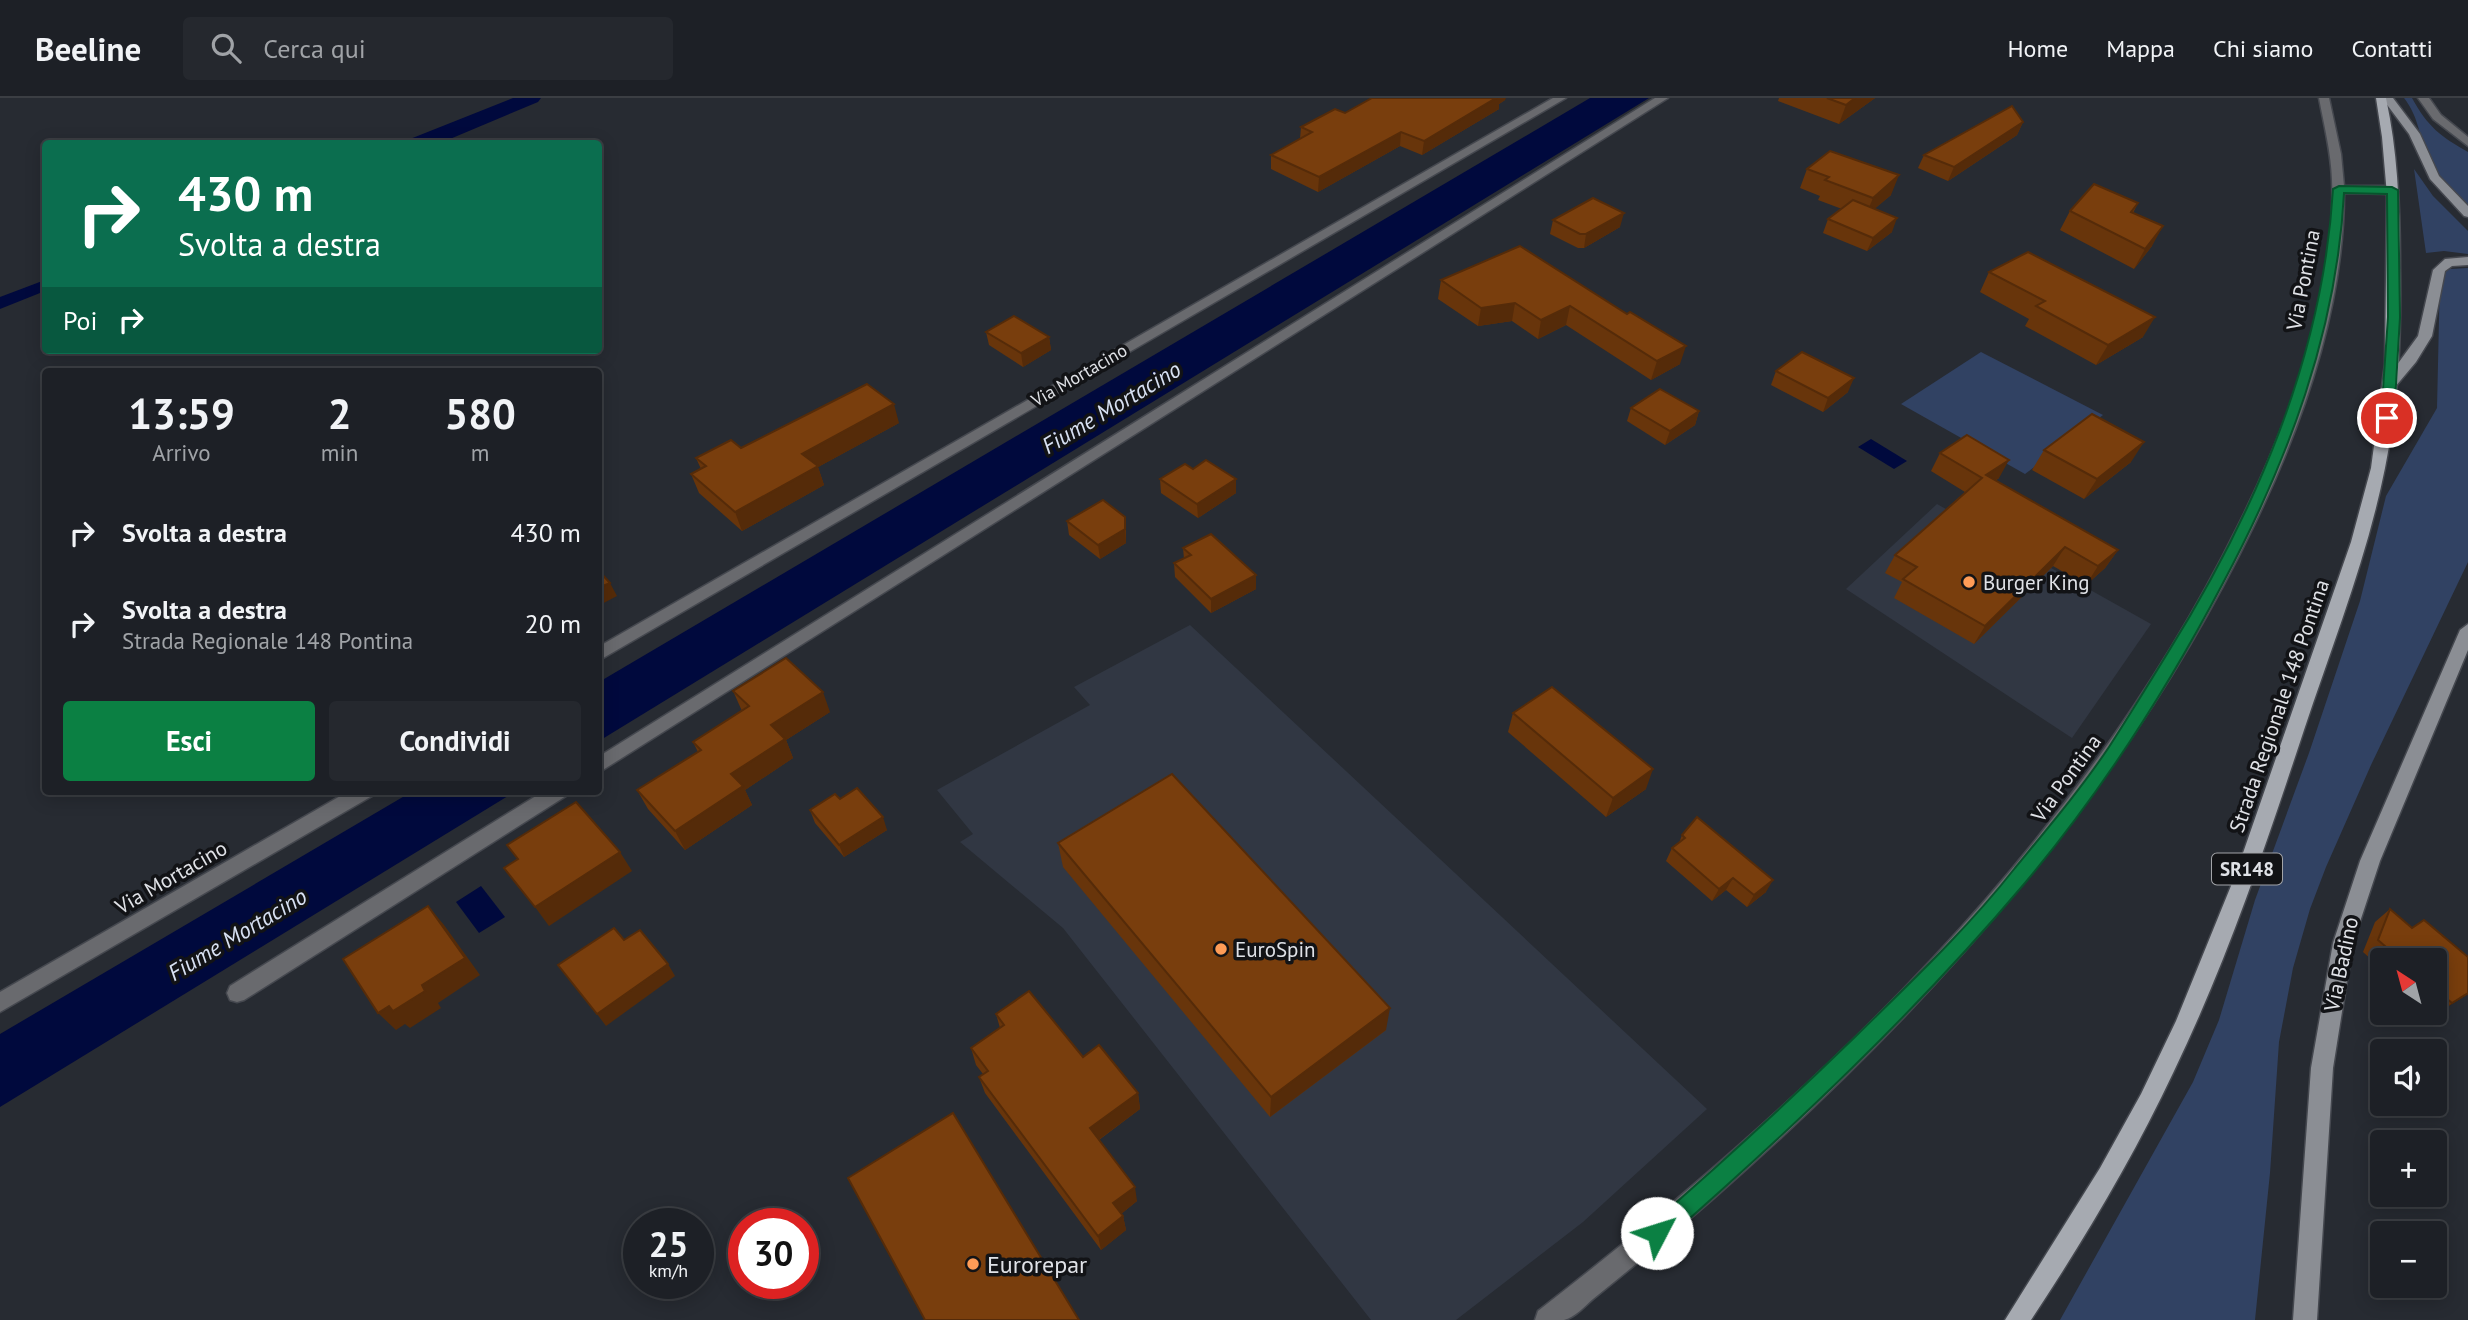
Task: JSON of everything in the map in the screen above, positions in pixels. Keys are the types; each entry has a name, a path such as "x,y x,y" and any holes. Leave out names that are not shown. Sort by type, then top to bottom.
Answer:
{"main road":[{"name":"Strada Regionale 148 Pontina","path":"2017,1320 2056,1262 2128,1140 2175,1048 2262,829 2355,551 2382,449 2390,384 2394,302 2392,190 2390,148 2381,98"}],"street":[{"name":"Via Mortacino","path":"602,653 1561,98"},
{"path":"602,763 1663,98"},
{"name":"Via Pontina","path":"1547,1320 1668,1224 1734,1167 1855,1052 1995,904 2040,852 2114,753 2197,618 2251,517 2301,391 2319,324 2336,228 2339,189 2324,98"},
{"path":"2387,98 2414,135 2434,177 2468,213"},
{"path":"2423,98 2437,117 2468,143"},
{"path":"2339,189 2392,190"},
{"path":"2390,384 2412,359 2425,336 2439,270 2449,262 2468,261"},
{"name":"Via Badino","path":"2305,1320 2322,1068 2343,943 2370,860 2468,630"},
{"name":"Via Mortacino","path":"0,1003 358,795"},
{"path":"237,993 553,795"}],"shaded area":[{"path":"2404,98 2412,98 2435,130 2468,152 2468,210 2434,170 2415,118"},
{"path":"2414,169 2433,196 2468,231 2468,254 2444,251 2426,253"},
{"path":"2468,268 2468,562 2371,765 2326,867 2310,909 2293,968 2279,1042 2270,1173 2255,1320 2060,1320 2193,1082 2219,1020 2255,900 2309,753 2360,601 2386,496 2437,408 2440,275 2450,269"},
{"path":"1981,352 2103,415 2025,474 1901,404"},
{"path":"1937,504 2151,624 2072,738 1846,589"},
{"path":"1190,625 1707,1109 1583,1222 1456,1320 1371,1320 1063,928 960,842 973,834 937,790 1090,705 1074,687"}],"water":[{"name":"Fiume Mortacino","path":"1590,98 1649,98 602,739 602,680"},
{"path":"42,281 42,292 0,309 0,297"},
{"path":"1871,439 1907,461 1894,469 1858,447"},
{"name":"Fiume Mortacino","path":"406,795 509,795 0,1107 0,1034"},
{"path":"481,886 505,917 479,933 456,902"}],"building":[{"path":"1372,98 1496,98 1424,141 1401,132 1319,177 1271,155 1312,132 1301,127 1335,109 1345,113"},
{"path":"1827,98 1855,98 1846,105"},
{"path":"2012,106 2023,122 1954,167 1924,155"},
{"path":"1830,151 1899,175 1873,198 1825,180 1829,177 1807,169"},
{"path":"2094,184 2138,203 2131,212 2163,226 2145,249 2070,211"},
{"path":"1593,198 1624,213 1586,234 1580,234 1553,220"},
{"path":"1853,200 1897,218 1873,238 1828,219"},
{"path":"1520,246 1627,314 1630,312 1686,346 1657,361 1570,306 1541,320 1515,303 1481,308 1441,280"},
{"path":"2028,252 2155,317 2108,345 2036,306 2045,301 1989,272"},
{"path":"1014,316 1049,337 1021,353 986,332"},
{"path":"1802,352 1854,378 1828,398 1776,371"},
{"path":"867,384 894,404 802,454 818,466 735,512 691,474 706,466 696,458 731,440 741,448"},
{"path":"1660,389 1699,411 1670,431 1631,408"},
{"path":"2092,414 2144,442 2097,479 2044,450"},
{"path":"1967,435 2009,460 1986,475 2118,550 2098,566 2065,547 1985,626 1903,579 1917,567 1895,555 1982,478 1940,453"},
{"path":"1206,460 1236,479 1197,504 1160,479 1185,464 1193,469"},
{"path":"1103,500 1125,517 1125,529 1098,545 1067,521"},
{"path":"1211,534 1256,575 1211,599 1174,563 1191,555 1183,548"},
{"path":"602,574 610,583 602,586"},
{"path":"786,658 823,692 771,725 785,739 731,774 743,786 675,831 637,790 701,750 693,742 749,706 733,691"},
{"path":"1552,687 1653,769 1613,798 1513,713"},
{"name":"EuroSpin","path":"1172,774 1390,1008 1271,1097 1058,843"},
{"path":"857,788 883,817 839,845 810,810 835,794 840,799"},
{"path":"576,802 620,852 535,907 504,868 518,859 507,845"},
{"path":"1697,817 1773,880 1754,895 1733,878 1719,889 1672,848 1685,838 1682,835"},
{"path":"428,906 465,958 422,985 425,991 393,1011 389,1006 378,1013 343,959"},
{"path":"2390,909 2412,928 2424,920 2468,957 2468,993 2452,1003 2447,999 2447,948 2387,948 2378,940"},
{"path":"614,928 624,940 640,930 668,964 597,1014 558,965"},
{"path":"1029,991 1083,1057 1099,1045 1138,1093 1090,1128 1135,1187 1113,1203 1123,1216 1098,1236 979,1077 988,1071 971,1048 1004,1025 996,1014"},
{"path":"953,1113 1079,1320 925,1320 848,1178"}],"waterway":[{"path":"428,140 531,98"}],"place":[{"name":"Burger King","path":"1969,582"},
{"name":"EuroSpin","path":"1221,949"},
{"name":"Eurorepar","path":"973,1264"}],"route":[{"path":"1657,1233 1749,1153 1916,991 2040,852 2114,753 2197,618 2234,551 2280,451 2301,391 2319,324 2336,228 2339,189 2392,190 2394,317 2387,418"}]}
